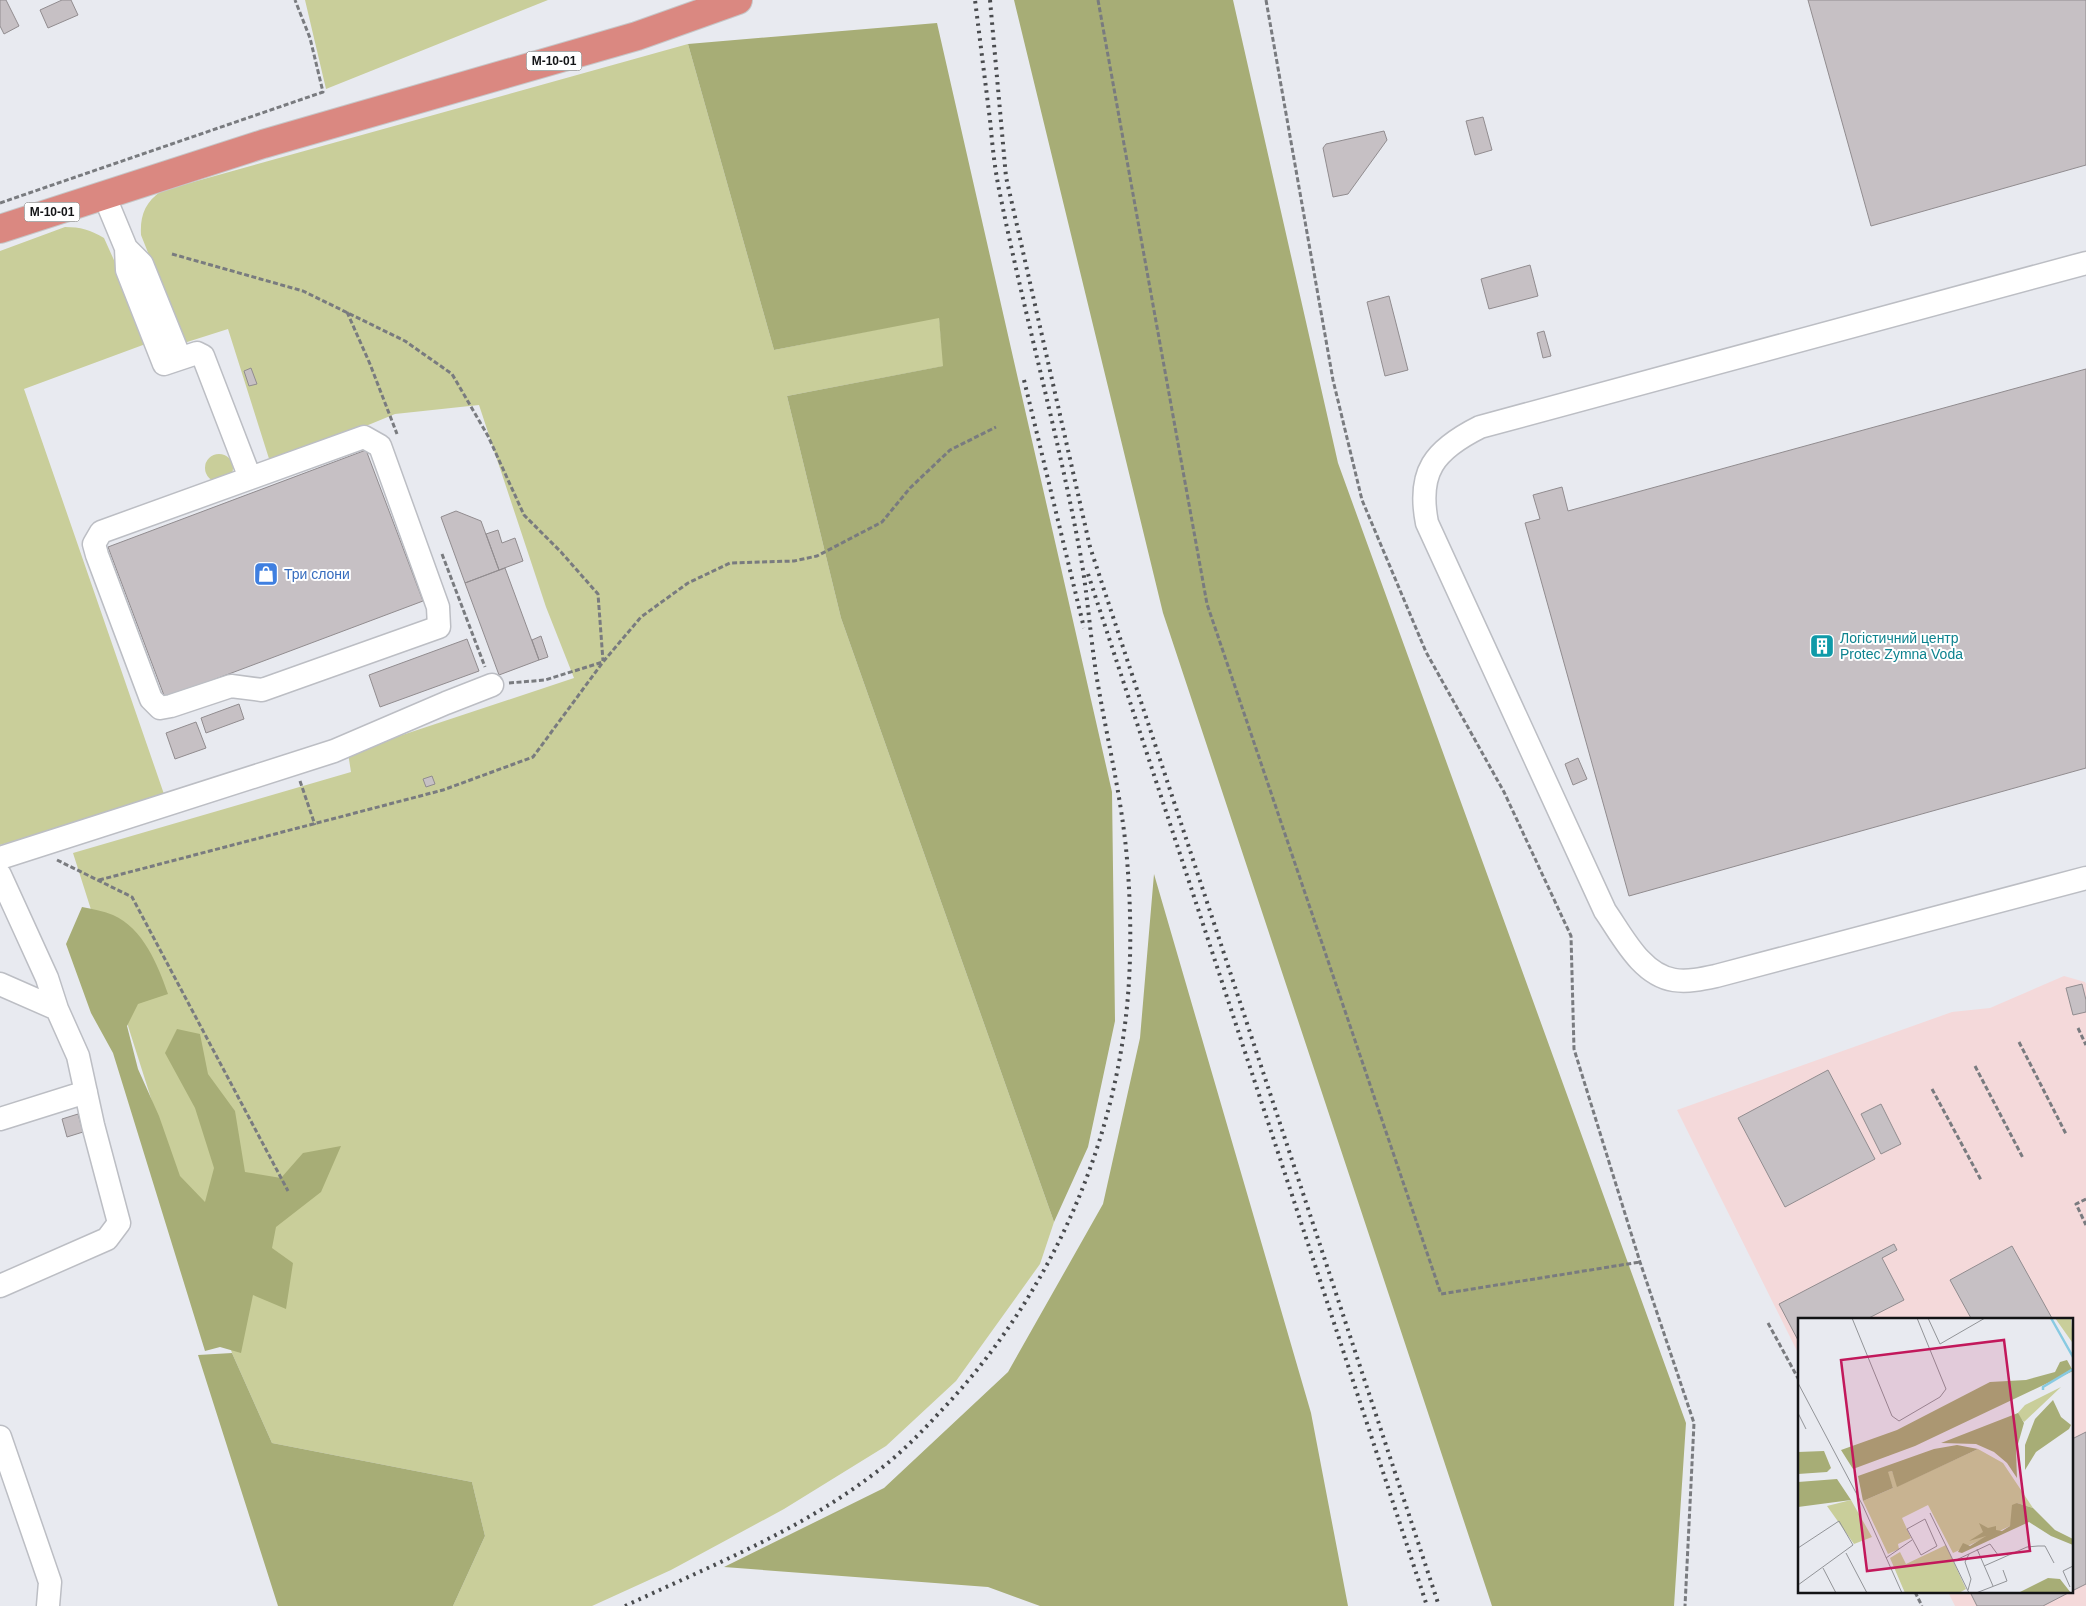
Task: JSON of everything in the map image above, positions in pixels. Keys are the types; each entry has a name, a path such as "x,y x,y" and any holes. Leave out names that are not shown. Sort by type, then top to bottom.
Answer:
{"highway":[{"name":"М-10-01","path":"0,228 368,113 477,84 637,36 738,0"}],"street":[{"path":"104,195 126,248 142,264 180,358 197,353 203,356 250,478"},
{"path":"2086,263 1480,427 1460,437 1442,452 1429,473 1424,487 1423,503 1427,523 1604,911 1643,963 1654,973 1673,980 1691,981 1716,976 2086,878"},
{"path":"364,437 380,446 438,607 439,628 262,690 231,686 160,708 151,699 94,544 101,532 250,478 364,437"},
{"path":"0,858 334,751 446,702 492,685"},
{"path":"0,875 47,978 57,1009 78,1056 119,1223 107,1239 0,1286"},
{"path":"0,984 57,1009"},
{"path":"0,1118 86,1092"},
{"path":"0,1438 50,1582 48,1606"}],"path":[{"path":"0,203 322,92 310,38 295,0"},
{"path":"1098,0 1207,604 1441,1294 1640,1262"},
{"path":"1266,0 1333,380 1362,500 1426,652 1504,792 1570,936 1574,1049 1640,1262 1694,1423 1685,1606"},
{"path":"172,254 302,291 405,341 452,374 488,436 524,515 561,552 598,594 603,662"},
{"path":"99,880 443,790 533,757 603,662 641,617 688,583 730,563 794,561 817,556 882,522 910,488 950,450 996,427"},
{"path":"492,685 545,680 603,662"},
{"path":"295,764 315,825"},
{"path":"33,848 132,897 288,1191"},
{"path":"2078,1028 2086,1045"},
{"path":"2019,1042 2066,1134"},
{"path":"1974,1066 2023,1158"},
{"path":"1932,1089 1981,1180"},
{"path":"2086,1199 2076,1204 2086,1225"},
{"path":"1768,1323 1798,1378"},
{"path":"1916,1594 1922,1606"}],"shaded area":[{"path":"2064,976 2085,982 2086,984 2086,1606 1955,1606 1949,1594 2074,1594 2074,1318 1798,1318 1798,1353 1677,1110 1952,1012 1990,1008"}],"green space":[{"path":"305,0 548,0 326,89"},
{"path":"1014,0 1233,0 1338,463 1686,1423 1674,1606 1492,1606 1163,613"},
{"path":"937,23 1112,792 1115,1021 1088,1147 1054,1222 841,618 787,396 943,366 939,318 774,350 688,44"},
{"path":"688,44 774,350 939,317 944,366 787,396 841,618 1054,1222 1040,1264 956,1381 886,1446 784,1509 671,1570 592,1606 453,1606 485,1536 472,1482 272,1443 232,1353 73,853 351,772 348,753 574,678 546,607 479,405 395,414 271,465 228,329 184,343 141,235 141,221 147,205 161,191"},
{"path":"65,227 85,230 104,238 151,342 24,389 165,797 0,845 0,251"},
{"path":"219,454 229,458 233,468 229,478 219,482 209,478 205,468 209,458"},
{"path":"1154,874 1311,1413 1348,1606 1040,1606 988,1587 724,1567 884,1488 1008,1372 1103,1204 1140,1038"},
{"path":"82,907 113,915 124,921 148,948 159,971 168,994 138,1004 127,1026 138,1069 159,1116 180,1176 205,1202 214,1168 195,1108 165,1053 177,1029 200,1034 208,1074 235,1111 245,1172 281,1178 303,1153 341,1146 321,1192 276,1227 272,1248 293,1263 286,1309 253,1295 241,1353 220,1347 205,1351 113,1053 91,1013 66,944"},
{"path":"232,1353 272,1443 472,1482 485,1536 453,1606 278,1606 198,1355"}],"building":[{"path":"0,0 6,0 19,26 4,34 0,26"},
{"path":"62,0 71,0 78,15 48,28 40,10"},
{"path":"1808,0 2086,0 2086,165 1871,226"},
{"path":"1483,117 1492,150 1475,155 1466,121"},
{"path":"1384,131 1387,140 1348,194 1333,197 1323,148 1326,144"},
{"path":"1530,265 1538,296 1489,309 1481,279"},
{"path":"1389,296 1408,370 1385,376 1367,302"},
{"path":"1544,331 1551,356 1543,358 1537,333"},
{"path":"251,368 257,384 249,386 244,371"},
{"name":"Логістичний центр Protec Zymna Voda","path":"2086,369 2086,768 1629,896 1525,523 1540,519 1533,495 1562,487 1568,511"},
{"name":"Три слони","path":"366,450 423,601 165,698 108,547"},
{"path":"456,511 481,521 499,570 465,583 441,517"},
{"path":"498,530 502,543 515,538 523,561 499,570 486,534"},
{"path":"505,568 539,660 499,675 465,583"},
{"path":"541,636 548,657 539,660 532,640"},
{"path":"467,639 479,671 380,707 369,675"},
{"path":"239,704 244,719 206,733 201,718"},
{"path":"196,722 206,748 175,759 166,733"},
{"path":"1578,758 1587,779 1573,785 1565,764"},
{"path":"432,776 435,784 426,787 423,779"},
{"path":"2082,984 2086,1000 2086,1012 2073,1015 2066,988"},
{"path":"1828,1070 1875,1159 1785,1207 1738,1118"},
{"path":"1881,1104 1901,1144 1881,1154 1861,1114"},
{"path":"78,1114 83,1132 67,1137 62,1119"},
{"path":"1894,1244 1897,1250 1882,1258 1904,1300 1869,1318 1798,1318 1798,1340 1779,1304"},
{"path":"2012,1246 2052,1318 1971,1318 1950,1280"},
{"path":"2086,1432 2086,1584 2074,1590 2074,1438"},
{"path":"1971,1594 2066,1594 2043,1606 1977,1606"}],"railway":[{"path":"625,1606 751,1547 813,1514 843,1496 880,1469 923,1430 974,1374 1005,1333 1033,1289 1058,1243 1080,1195 1098,1146 1112,1096 1122,1045 1128,999 1130,905 1125,837 1095,668 1079,547 998,184 975,0"},
{"path":"990,0 1006,177 1090,547 1439,1606"},
{"path":"1024,380 1084,628"},
{"path":"1088,574 1427,1606"}],"place":[{"name":"Три слони","path":"266,574"},
{"name":"Логістичний центр Protec Zymna Voda","path":"1822,646"}]}
